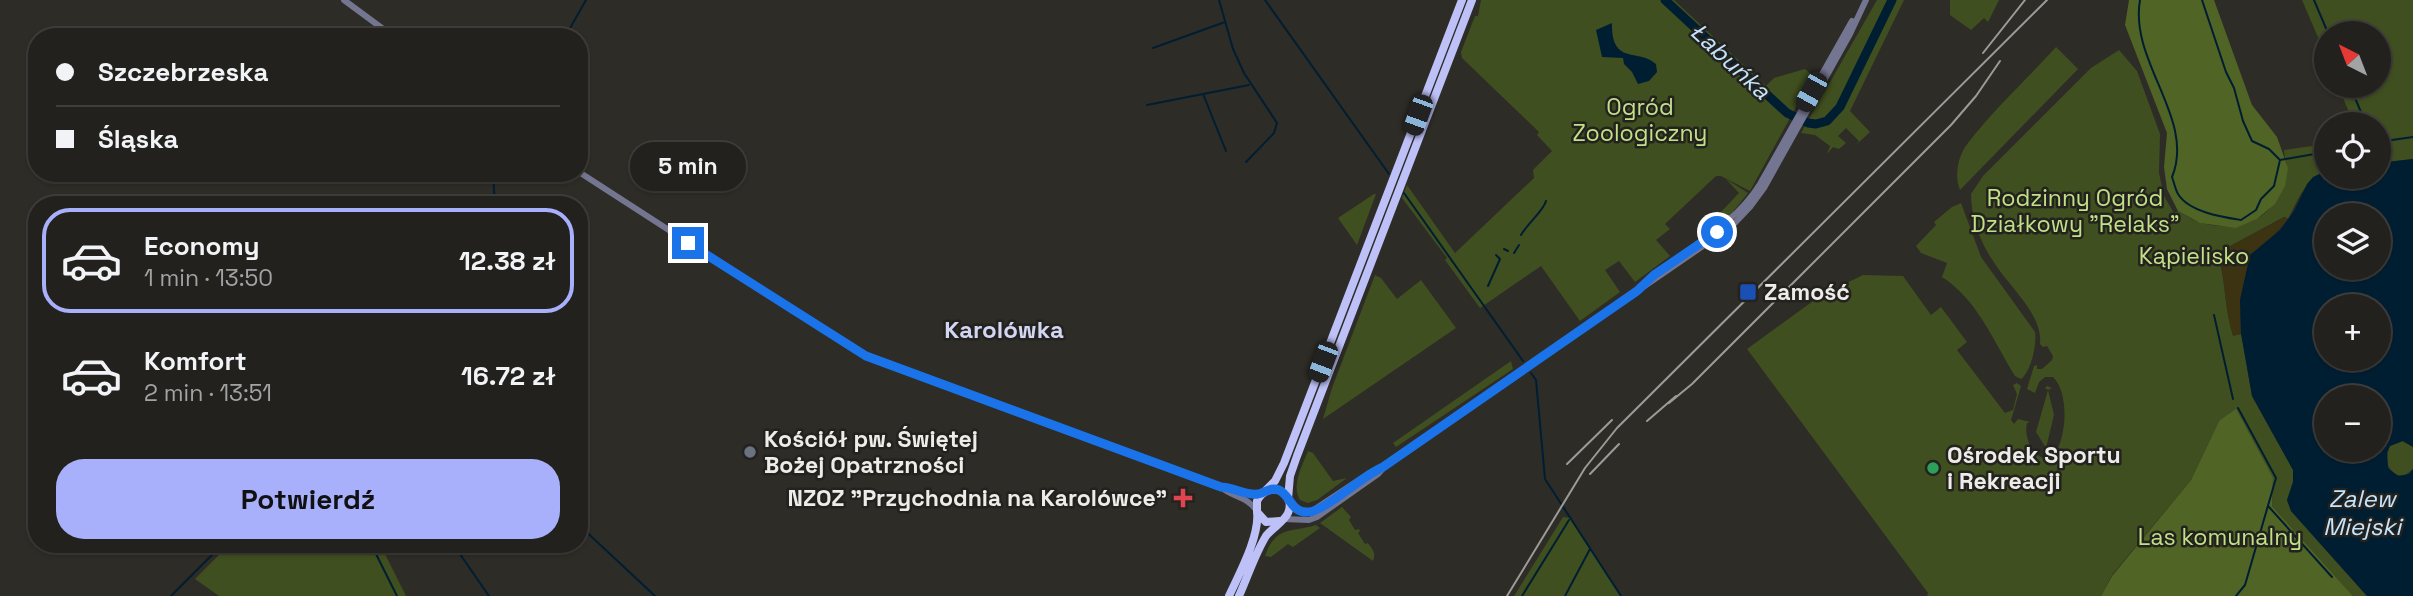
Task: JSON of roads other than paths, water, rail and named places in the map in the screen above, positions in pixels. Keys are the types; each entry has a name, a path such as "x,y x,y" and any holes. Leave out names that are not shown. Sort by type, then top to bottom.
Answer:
{"main road":[{"path":"1229,596 1258,522 1256,500 1272,486 1282,470 1462,0"},
{"path":"1239,596 1261,545 1272,528 1288,514 1290,476 1297,456 1472,0"},
{"path":"1265,491 1277,489 1289,500"},
{"path":"1257,512 1266,522 1282,520"}],"street":[{"path":"344,0 382,28"},
{"path":"1282,520 1309,520 1317,517 1370,480 1383,467 1637,291 1654,275 1717,232 1740,211 1760,184 1806,107 1845,31 1866,0"},
{"path":"588,178 856,351 1221,487 1249,502 1257,512"},
{"path":"1289,500 1302,511 1312,511 1383,467"},
{"path":"1221,487 1254,494 1265,491"}],"water":[{"path":"1612,23 1613,36 1621,51 1649,59 1656,64 1657,72 1649,81 1638,84 1624,64 1623,58 1602,57 1596,30"},
{"name":"Zalew Miejski","path":"2413,159 2413,447 2403,441 2391,446 2391,385 2314,385 2314,462 2388,462 2388,468 2398,476 2409,474 2413,469 2413,596 2367,596 2291,511 2287,500 2293,482 2293,470 2252,396 2241,334 2240,300 2250,255 2280,230 2313,177 2314,189 2391,189 2391,162"}],"waterway":[{"path":"570,28 586,0"},
{"path":"1219,0 1233,49 1244,73 1277,123 1274,133 1246,162"},
{"path":"1265,0 1389,174"},
{"name":"Łabuńka","path":"1665,0 1787,113 1816,124 1827,121 1840,107 1892,0"},
{"path":"2140,0 2139,23 2144,46 2176,134 2177,155 2172,177 2177,192 2183,200 2198,209 2241,220 2256,210 2261,199 2274,186 2280,160 2269,149 2252,141 2202,0"},
{"path":"2314,0 2323,21"},
{"path":"1153,48 1225,22"},
{"path":"1147,105 1249,85"},
{"path":"1203,94 1226,151"},
{"path":"2355,98 2361,112"},
{"path":"2391,140 2413,137"},
{"path":"2280,160 2314,154"},
{"path":"494,182 494,196"},
{"path":"1404,193 1523,361"},
{"path":"1521,235 1546,201"},
{"path":"1514,253 1519,245"},
{"path":"1504,249 1508,251"},
{"path":"1488,286 1500,259 1496,255"},
{"path":"2214,315 2233,399"},
{"path":"1531,373 1536,380 1545,479 1621,596"},
{"path":"2236,596 2245,585 2276,478 2238,408"},
{"path":"2269,507 2332,577"},
{"path":"1522,596 1569,520"},
{"path":"588,533 655,596"},
{"path":"1565,596 1590,549"},
{"path":"171,596 214,553"},
{"path":"376,553 397,596"},
{"path":"459,553 489,596"}],"railway":[{"path":"1983,53 2025,0"},
{"path":"1507,596 1585,468 1617,428 2047,0"},
{"path":"1669,403 1692,384 1951,125 1976,96 2000,61"},
{"path":"1647,421 1676,396"},
{"path":"1567,464 1612,420"},
{"path":"1590,474 1619,444"}],"place":[{"name":"Zamość","path":"1748,292"},
{"name":"Kościół pw. Świętej Bożej Opatrzności","path":"750,452"},
{"name":"Ośrodek Sportu i Rekreacji","path":"1933,468"},
{"name":"NZOZ \"Przychodnia na Karolówce\"","path":"1183,498"}],"district":[{"name":"Karolówka","path":"1004,330"}],"park label":[{"name":"Ogród Zoologiczny","path":"1640,120"},
{"name":"Rodzinny Ogród Działkowy \"Relaks\"","path":"2075,211"},
{"name":"Kąpielisko","path":"2194,256"},
{"name":"Las komunalny","path":"2220,537"}]}
